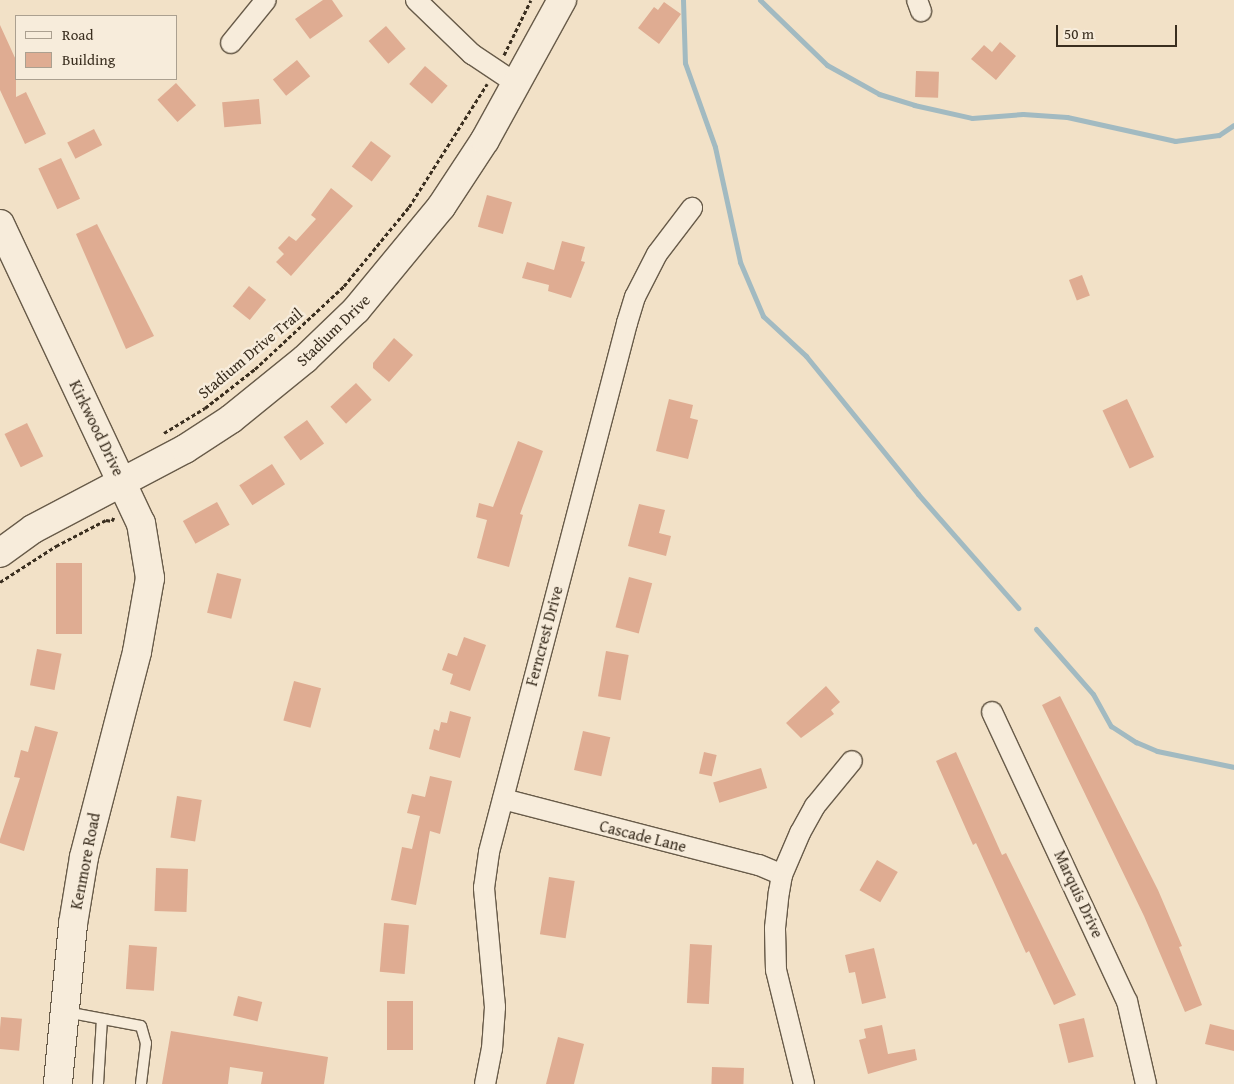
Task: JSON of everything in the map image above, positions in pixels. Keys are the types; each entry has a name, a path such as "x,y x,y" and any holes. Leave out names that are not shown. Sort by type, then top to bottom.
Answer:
{"street":[{"path":"231,42 266,0"},
{"path":"416,0 472,54 507,77"},
{"name":"Stadium Drive","path":"0,554 33,529 128,494 231,420 305,359 356,310 441,207 485,140 507,77 562,0"},
{"name":"Ferncrest Drive","path":"485,1084 492,1049 495,1007 484,888 502,799 635,297 657,254 692,208"},
{"name":"Kirkwood Drive","path":"0,224 128,494 148,553 150,578 139,642"},
{"name":"Kenmore Road","path":"58,1084 73,924 84,857 139,642"},
{"name":"Marquis Drive","path":"992,712 1127,1001 1146,1084"},
{"path":"804,1084 776,970 775,928 782,875 815,806 852,761"},
{"name":"Cascade Lane","path":"502,799 759,865 782,875"}],"lane":[{"path":"65,1012 141,1026 145,1033 141,1084"},
{"path":"98,1084 102,1019"}],"path":[{"name":"Stadium Drive Trail","path":"161,436 205,408 255,369 344,286 409,207 507,77 531,0"},
{"path":"0,582 56,546 106,520 112,521 128,494"}],"building":[{"path":"323,0 332,0 343,16 310,39 295,19"},
{"path":"664,2 681,14 659,44 638,28 654,7 658,10"},
{"path":"0,25 15,58 16,97 26,92 46,134 25,144 0,90"},
{"path":"386,26 406,49 388,64 369,41"},
{"path":"1000,42 1016,56 996,80 971,59 984,45 992,52"},
{"path":"297,60 310,76 286,96 273,80"},
{"path":"425,66 448,86 432,104 409,84"},
{"path":"916,71 939,72 938,98 915,97"},
{"path":"176,83 196,105 177,122 157,100"},
{"path":"259,99 261,124 224,127 222,102"},
{"path":"94,129 102,145 75,159 67,143"},
{"path":"371,141 391,156 372,182 352,167"},
{"path":"61,158 80,199 57,209 38,169"},
{"path":"331,188 353,206 291,276 276,262 284,254 278,248 289,236 296,241 316,219 311,215"},
{"path":"487,195 512,202 503,234 478,227"},
{"path":"97,224 154,336 126,349 76,234"},
{"path":"562,241 585,247 581,261 585,262 571,298 548,291 549,285 522,278 527,262 554,270"},
{"path":"1082,275 1090,296 1077,301 1069,280"},
{"path":"249,286 266,300 250,320 233,306"},
{"path":"394,338 413,355 389,382 373,368 373,363"},
{"path":"356,383 372,400 346,424 330,407"},
{"path":"669,399 693,405 690,418 698,420 688,459 656,451"},
{"path":"1127,399 1154,457 1130,468 1103,410"},
{"path":"307,420 324,443 301,461 284,437"},
{"path":"27,423 43,456 21,467 5,434"},
{"path":"518,441 543,451 520,514 523,515 509,567 477,558 487,520 476,517 479,503 493,507"},
{"path":"272,464 285,484 252,505 239,485"},
{"path":"217,502 230,525 195,544 183,521"},
{"path":"639,504 665,510 659,533 671,536 666,556 628,546"},
{"path":"56,563 82,563 82,634 56,634"},
{"path":"217,573 241,579 231,619 207,613"},
{"path":"629,577 652,583 639,633 616,627"},
{"path":"464,637 486,645 470,691 450,684 453,674 442,670 448,653 457,656"},
{"path":"37,649 62,654 54,690 30,685"},
{"path":"606,651 629,655 621,700 598,696"},
{"path":"294,681 321,688 310,728 283,721"},
{"path":"826,686 840,702 831,710 834,714 801,738 786,723"},
{"path":"1060,696 1158,890 1182,946 1179,947 1202,1005 1185,1012 1144,916 1042,705"},
{"path":"450,711 471,717 460,758 429,749 434,729 439,731 441,722 447,723"},
{"path":"35,726 58,732 24,851 0,843 0,839 20,778 14,777 21,750 28,752"},
{"path":"583,731 610,737 601,776 574,770"},
{"path":"704,752 717,755 712,776 699,773"},
{"path":"956,752 1002,855 1006,853 1076,995 1054,1005 1029,951 1026,953 976,843 973,845 936,761"},
{"path":"761,768 767,788 719,803 713,783"},
{"path":"430,776 452,781 440,834 430,831 416,905 391,900 402,847 412,849 420,816 407,813 412,794 425,797"},
{"path":"177,796 202,800 195,841 170,837"},
{"path":"877,860 898,872 880,902 860,890"},
{"path":"156,868 188,869 186,912 154,911"},
{"path":"549,877 575,881 566,938 540,934"},
{"path":"384,923 409,925 405,974 380,972"},
{"path":"690,944 712,945 709,1004 687,1003"},
{"path":"129,945 157,947 154,991 126,989"},
{"path":"874,948 886,998 862,1004 855,972 849,973 845,955"},
{"path":"238,996 262,1002 257,1021 233,1015"},
{"path":"387,1001 413,1001 413,1050 387,1050"},
{"path":"1,1017 22,1019 19,1051 0,1049"},
{"path":"1084,1018 1094,1057 1068,1063 1059,1024"},
{"path":"1210,1024 1234,1030 1234,1051 1205,1044"},
{"path":"882,1025 888,1054 915,1049 917,1060 868,1074 859,1040 866,1038 864,1029"},
{"path":"171,1031 328,1057 324,1084 261,1084 263,1072 230,1067 228,1084 162,1084"},
{"path":"558,1037 584,1044 574,1084 546,1084"},
{"path":"712,1067 744,1068 743,1084 711,1084"}],"waterway":[{"path":"683,0 685,63 715,147 740,262 763,316 806,356 918,494 1018,608"},
{"path":"760,0 827,65 879,94 914,105 972,118 1023,114 1067,117 1175,141 1219,135 1234,125"},
{"path":"1036,629 1093,694 1111,726 1136,742 1157,751 1234,767"}]}
